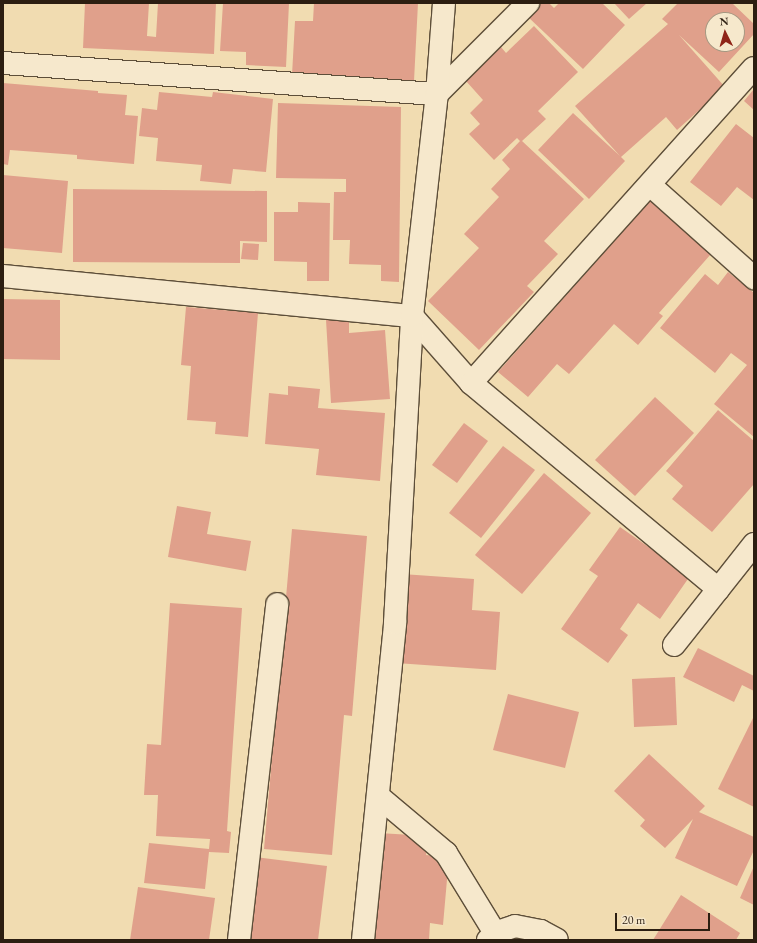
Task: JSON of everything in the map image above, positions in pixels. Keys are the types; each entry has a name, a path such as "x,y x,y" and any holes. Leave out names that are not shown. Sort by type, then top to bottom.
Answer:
{"street":[{"path":"363,940 395,623 412,316 437,94 444,3"},
{"path":"3,63 437,94 528,3"},
{"path":"471,383 754,68"},
{"path":"650,185 754,278"},
{"path":"3,276 412,316 471,383 718,589"},
{"path":"674,645 754,544"},
{"path":"239,940 277,604"},
{"path":"378,796 446,853 492,936 515,926 541,931 557,940"}],"building":[{"path":"85,3 149,3 147,36 156,37 158,3 216,3 214,54 83,48"},
{"path":"223,3 289,3 286,67 246,65 246,52 220,51"},
{"path":"314,3 418,3 414,81 292,75 295,21 313,21"},
{"path":"539,3 549,3 554,8 559,3 602,3 625,25 583,69 527,16"},
{"path":"614,3 647,3 629,19"},
{"path":"678,3 732,3 741,12 705,12 705,52 737,52 719,72 679,35 725,87 677,130 666,117 621,157 625,161 589,199 538,150 573,113 620,156 575,106 668,24 662,19"},
{"path":"745,15 754,24 754,34 745,44"},
{"path":"534,26 578,72 538,111 546,119 522,141 584,199 544,241 558,254 527,286 534,292 479,350 428,301 479,248 464,234 499,197 491,189 510,169 502,160 520,141 517,138 494,160 469,134 480,124 470,113 483,100 466,81 501,47 506,53"},
{"path":"3,83 127,95 125,115 138,116 134,164 77,159 77,155 10,150 8,165 3,164"},
{"path":"754,89 754,110 744,101"},
{"path":"159,92 212,97 213,92 273,99 266,172 233,169 231,184 200,181 202,165 156,161 158,138 139,136 142,108 157,110"},
{"path":"278,103 401,107 399,282 381,281 381,265 349,264 350,240 333,240 334,192 346,192 346,179 276,178"},
{"path":"736,124 754,138 754,200 737,187 721,206 690,182"},
{"path":"3,175 68,181 62,253 3,248"},
{"path":"73,189 267,191 267,242 240,241 240,263 73,262"},
{"path":"651,200 711,254 659,313 663,316 638,345 614,324 569,374 557,364 528,397 498,372"},
{"path":"298,202 330,203 329,281 307,281 307,262 274,261 274,212 298,212"},
{"path":"243,243 259,244 258,260 241,259"},
{"path":"728,272 754,293 754,437 714,404 747,365 731,353 715,373 660,328 705,274 718,285"},
{"path":"3,299 60,300 60,360 3,359"},
{"path":"186,307 258,313 248,437 215,434 216,422 187,420 191,366 181,365"},
{"path":"349,318 349,333 385,330 390,399 331,403 326,320"},
{"path":"288,386 320,389 318,408 385,413 380,481 316,475 319,449 265,444 269,393 288,395"},
{"path":"655,397 694,433 635,496 595,460"},
{"path":"718,410 754,441 754,484 712,532 672,499 683,486 666,471"},
{"path":"464,423 488,441 457,483 432,465"},
{"path":"503,446 535,470 481,538 449,513"},
{"path":"544,473 591,513 522,594 475,555"},
{"path":"177,506 211,512 207,534 251,541 246,571 168,557"},
{"path":"620,527 690,576 660,619 638,603 620,629 628,635 608,663 561,629 598,576 589,570"},
{"path":"292,529 367,536 352,716 344,715 332,855 264,849"},
{"path":"402,574 474,579 472,610 500,612 496,670 396,663"},
{"path":"170,603 242,608 227,831 231,832 229,853 209,852 205,889 144,883 149,843 209,849 210,839 156,836 158,795 144,795 147,744 161,745"},
{"path":"698,648 754,676 754,691 742,685 734,702 683,677"},
{"path":"675,677 677,725 634,727 632,679"},
{"path":"508,694 579,712 565,768 493,750"},
{"path":"754,716 754,807 718,789"},
{"path":"649,754 705,806 699,812 754,837 754,850 737,886 675,858 693,819 665,848 640,826 645,820 614,791"},
{"path":"379,833 428,836 426,855 449,857 443,925 430,923 429,940 371,940"},
{"path":"255,857 327,866 318,940 245,940"},
{"path":"754,866 754,905 740,898"},
{"path":"138,887 215,898 209,940 130,940"},
{"path":"681,895 740,933 736,940 653,940"}]}
